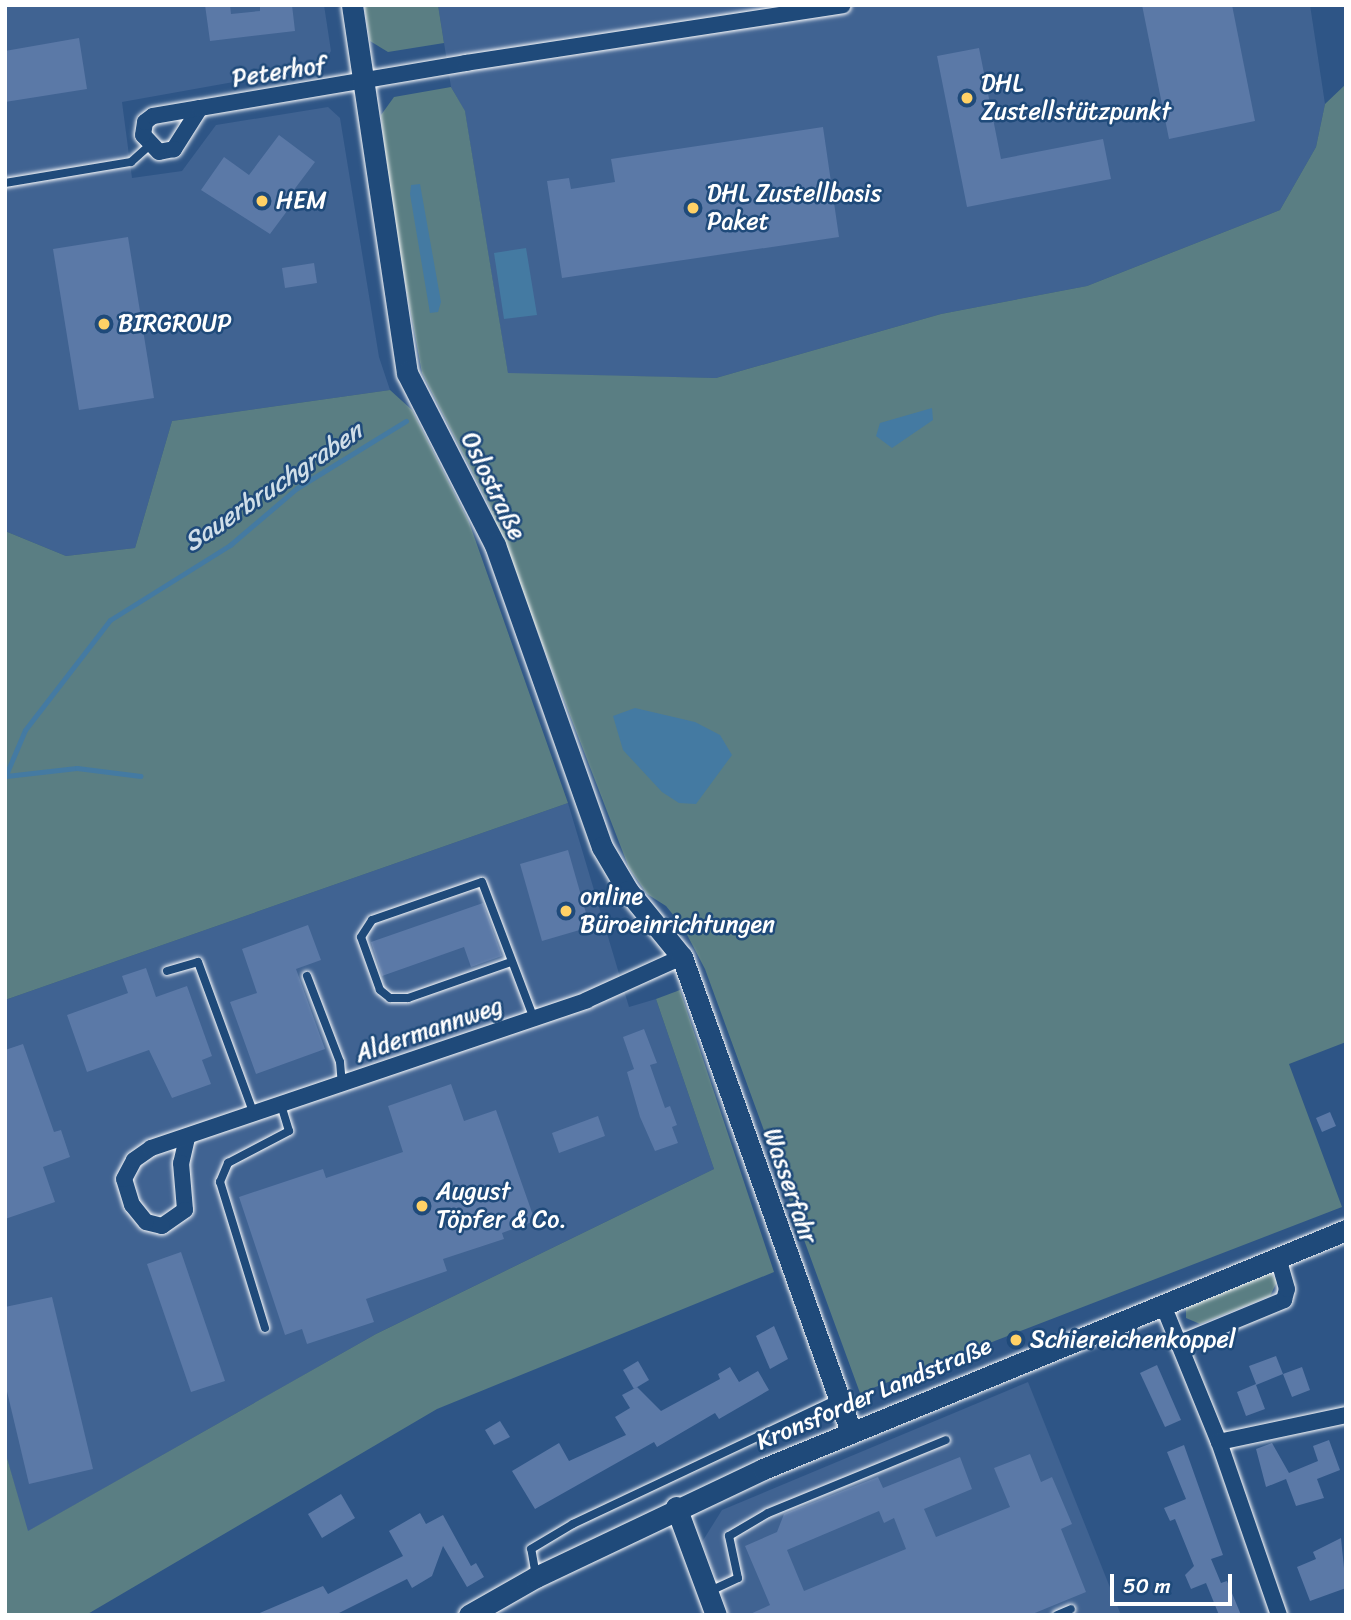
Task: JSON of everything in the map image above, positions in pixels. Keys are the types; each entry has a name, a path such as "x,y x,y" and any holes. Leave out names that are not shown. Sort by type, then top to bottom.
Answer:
{"street":[{"name":"Oslostraße","path":"352,5 407,373 495,545 601,847 628,891 682,957"},
{"name":"Peterhof","path":"149,146 142,135 145,122 200,108 843,5"},
{"path":"149,146 159,152 174,149 200,108"},
{"name":"Aldermannweg","path":"187,1138 181,1163 185,1210 162,1226 146,1223 125,1188 127,1169 151,1148 534,1019 682,957"},
{"name":"Wasserfahr","path":"682,957 851,1432"},
{"name":"Kronsforder Landstraße","path":"468,1615 536,1577 676,1507 851,1432 1346,1230"},
{"path":"1178,1344 1284,1300 1287,1289 1278,1258"},
{"path":"1163,1305 1219,1442 1279,1615"},
{"path":"1219,1442 1346,1415"},
{"path":"676,1507 716,1615"}],"lane":[{"path":"5,183 131,162 149,146"},
{"path":"511,961 408,998 390,998 380,990 361,937 372,920 482,882 534,1019"},
{"path":"167,971 198,962 254,1114"},
{"path":"307,976 340,1062 342,1084"},
{"path":"265,1328 220,1182 228,1163 289,1131 281,1105"},
{"name":"Kronsforder Landstraße","path":"536,1577 531,1549 573,1524 838,1399"},
{"path":"708,1592 738,1578 729,1536 768,1513 946,1440"},
{"path":"1057,1615 1071,1609"}],"shaded area":[{"path":"5,5 324,5 331,51 322,66 122,102 132,178 182,171 216,125 328,107 340,118 379,357 390,390 172,421 135,548 66,556 5,531"},
{"path":"438,5 1310,5 1325,104 1316,147 1280,210 1087,286 941,314 716,378 508,374 465,112 451,87"},
{"path":"420,184 441,302 438,312 430,313 410,194 411,185"},
{"path":"526,248 537,315 504,319 494,253"},
{"path":"932,408 933,420 892,448 876,436 880,423"},
{"path":"635,708 695,722 720,735 732,755 696,804 679,803 662,792 623,750 613,716"},
{"path":"568,803 629,1007 656,999 714,1169 376,1334 27,1532 5,1451 5,1000"},
{"path":"1028,1382 1121,1615 729,1615 702,1542 722,1510"}],"green space":[{"path":"364,5 438,5 444,43 388,52 370,41"},
{"path":"1346,84 1346,1042 1289,1064 1342,1207 860,1393 705,969 683,927 666,906 647,894 629,868 487,501 422,373 390,201 381,115 394,97 451,87 465,111 508,373 716,378 941,314 1087,286 1280,210 1316,147 1325,104"},
{"path":"390,390 412,410 469,522 568,803 5,1000 5,531 66,556 135,548 172,421"},
{"path":"680,990 774,1272 437,1409 86,1615 5,1615 5,1451 28,1531 376,1334 714,1169 656,999"},
{"path":"1270,1271 1277,1282 1270,1296 1200,1324 1186,1318 1186,1305"}],"building":[{"path":"205,5 230,5 231,14 260,11 260,5 292,5 295,31 210,41"},
{"path":"1142,5 1232,5 1255,121 1169,139"},
{"path":"79,38 87,89 5,102 5,51"},
{"name":"DHL Zustellstützpunkt","path":"979,48 1001,159 1103,139 1111,179 967,207 937,56"},
{"name":"DHL Zustellbasis Paket","path":"823,127 839,237 562,278 547,181 569,178 571,189 615,182 611,159"},
{"path":"279,135 315,162 284,203 290,207 270,234 201,190 224,157 249,175"},
{"name":"BIRGROUP","path":"128,237 154,398 79,410 53,249"},
{"path":"314,263 317,283 285,288 282,268"},
{"path":"568,850 590,927 542,941 520,864"},
{"path":"483,903 502,956 471,967 464,947 382,976 371,942"},
{"path":"308,925 321,960 296,969 325,1049 256,1074 230,1002 257,993 242,949"},
{"path":"146,968 156,997 187,986 212,1056 202,1060 211,1084 172,1098 149,1050 87,1072 67,1015 128,993 122,976"},
{"path":"644,1029 657,1063 650,1065 665,1108 670,1106 677,1125 672,1127 678,1143 655,1151 640,1117 627,1072 634,1069 623,1037"},
{"path":"23,1044 54,1132 61,1130 70,1157 43,1167 55,1202 5,1219 5,1050"},
{"path":"451,1084 464,1121 496,1110 535,1221 502,1233 504,1239 443,1259 447,1271 366,1299 374,1322 307,1344 302,1329 285,1335 239,1197 323,1169 326,1178 403,1152 388,1106"},
{"path":"1330,1112 1336,1126 1322,1132 1316,1118"},
{"path":"598,1116 605,1136 559,1153 552,1133"},
{"path":"181,1252 225,1381 191,1392 147,1264"},
{"path":"52,1297 93,1469 29,1484 5,1383 5,1307"},
{"path":"774,1326 788,1359 770,1369 756,1336"},
{"path":"1276,1356 1283,1374 1256,1385 1265,1409 1246,1416 1237,1392 1256,1384 1249,1366"},
{"path":"638,1361 649,1380 634,1389 623,1370"},
{"path":"1157,1365 1181,1420 1165,1427 1140,1373"},
{"path":"730,1367 739,1382 758,1371 769,1390 719,1419 715,1413 657,1447 654,1442 535,1509 512,1471 559,1443 569,1461 626,1435 615,1417 630,1408 622,1395 637,1387 661,1411 720,1379 718,1374"},
{"path":"1302,1367 1310,1390 1292,1397 1283,1374"},
{"path":"500,1421 510,1437 494,1445 485,1430"},
{"path":"1329,1440 1340,1470 1317,1479 1324,1498 1296,1506 1286,1479 1266,1487 1256,1449 1272,1443 1289,1473 1318,1461 1313,1446"},
{"path":"1184,1445 1223,1555 1211,1559 1221,1583 1227,1581 1241,1615 1219,1615 1206,1583 1191,1589 1185,1575 1194,1566 1175,1519 1170,1521 1164,1508 1186,1499 1167,1452"},
{"path":"1030,1454 1041,1482 1052,1477 1072,1524 1061,1529 1086,1592 1030,1615 748,1615 770,1605 745,1546 777,1532 784,1514 878,1477 883,1488 960,1457 972,1489 924,1509 936,1537 1010,1507 994,1468","holes":["879,1511 884,1523 894,1518 906,1549 804,1591 787,1550"]},
{"path":"341,1494 355,1518 322,1538 308,1514"},
{"path":"420,1513 426,1524 443,1515 471,1566 476,1563 484,1577 467,1587 443,1546 432,1576 412,1588 407,1579 335,1615 255,1615 323,1586 328,1594 403,1556 389,1531"},
{"path":"1341,1538 1346,1588 1310,1601 1297,1567 1316,1559 1313,1552"}],"waterway":[{"name":"Sauerbruchgraben","path":"5,777 25,730 110,620 230,545 297,488 406,421"},
{"path":"6,776 77,768 140,776"}],"place":[{"name":"DHL Zustellstützpunkt","path":"967,98"},
{"name":"HEM","path":"262,201"},
{"name":"DHL Zustellbasis Paket","path":"693,208"},
{"name":"BIRGROUP","path":"104,324"},
{"name":"online Büroeinrichtungen","path":"566,911"},
{"name":"August Töpfer & Co.","path":"422,1206"},
{"name":"Schiereichenkoppel","path":"1016,1340"}]}
